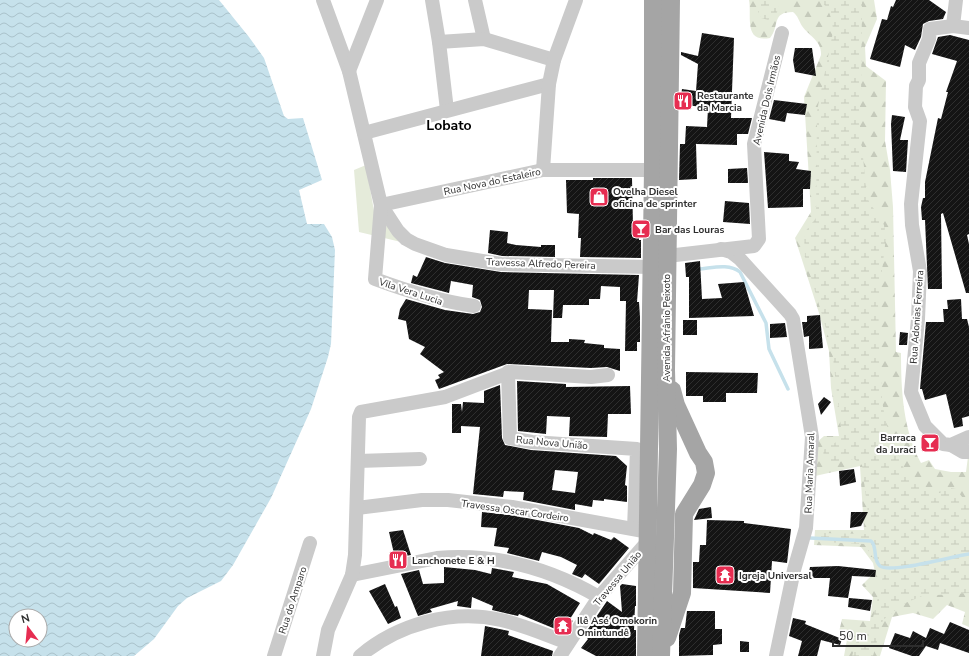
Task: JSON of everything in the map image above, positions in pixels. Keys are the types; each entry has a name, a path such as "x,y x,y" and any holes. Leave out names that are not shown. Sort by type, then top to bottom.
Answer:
{"main road":[{"name":"Avenida Afrânio Peixoto","path":"653,0 652,267 643,454 644,534 656,655"},
{"name":"Avenida Afrânio Peixoto","path":"656,655 668,449 666,370 671,0"},
{"path":"656,655 682,593 682,525 684,514 702,485 706,473 704,462 698,453 676,405 666,370"},
{"path":"643,454 680,446 686,446 698,453"}],"street":[{"name":"Travessa Alfredo Pereira","path":"323,0 349,71 381,205 398,231 406,239 415,244 446,255 501,264 652,267"},
{"path":"349,71 377,0"},
{"path":"432,0 439,42 447,110"},
{"path":"475,0 484,39"},
{"path":"543,170 549,84 554,60 576,0"},
{"path":"953,26 956,0"},
{"name":"Rua Adonias Ferreira","path":"951,445 943,444 925,426 911,392 918,319 920,271 912,225 911,204 920,121 915,107 916,86 919,80 918,63 929,39 930,29 953,26 969,28"},
{"name":"Avenida Dois Irmãos","path":"667,256 721,248 754,246 759,239 754,144 782,33"},
{"path":"439,42 484,39 554,60"},
{"path":"364,132 549,84"},
{"name":"Rua Nova do Estaleiro","path":"381,205 543,170 653,170"},
{"name":"Vila Vera Lucia","path":"381,205 375,279 405,290 447,302 474,306"},
{"name":"Rua Maria Amaral","path":"721,248 740,259 788,309 793,319 812,438 806,528 794,570 776,656"},
{"path":"323,656 326,634 331,620 352,575 355,554 359,417 361,412 445,397 508,372 521,371 591,377 608,375"},
{"name":"Rua Nova União","path":"508,372 510,438 532,442 643,454"},
{"path":"951,445 969,437"},
{"path":"951,445 963,452 969,452"},
{"path":"358,461 420,459"},
{"name":"Travessa Oscar Cordeiro","path":"357,508 422,500 448,500 512,507 644,534"},
{"name":"Travessa União","path":"560,656 599,597 644,534"},
{"name":"Rua do Amparo","path":"274,656 310,543"},
{"path":"352,575 451,556 478,558 520,563 566,579 599,597"},
{"path":"360,656 376,643 395,632 433,620 451,617 473,616 502,620 568,643"}],"green space":[{"path":"749,0 874,0 877,19 865,47 866,66 886,81 885,141 890,170 893,207 896,352 901,353 904,410 910,437 921,463 929,460 935,469 951,472 966,472 969,449 969,627 962,624 965,612 947,605 933,619 913,613 892,617 880,656 844,656 848,634 839,632 842,619 870,621 873,597 862,585 875,572 873,563 861,547 814,545 815,530 864,530 860,466 815,476 816,443 824,436 839,436 831,388 829,351 819,313 795,238 811,212 804,97 821,55 821,50 817,42 805,30 793,12 782,14 779,17 770,38 761,38 756,36 750,27"},
{"path":"756,0 781,0 776,15 768,20 761,18 757,9"},
{"path":"820,0 862,0 861,98 859,116 867,198 884,225 886,237 878,304 882,401 886,423 904,469 911,480 926,491 939,493 951,488 956,489 969,506 969,593 922,596 903,604 883,620 873,656 852,656 858,637 870,630 883,576 881,570 864,544 818,541 818,535 822,533 868,534 870,530 862,465 854,459 832,463 827,462 823,452 828,446 842,437 832,349 805,257 804,233 816,218 817,111 833,32 830,14"},
{"path":"366,165 374,211 401,242 359,232 354,170"}],"water":[{"path":"0,0 219,0 264,58 284,116 288,119 303,118 322,180 299,190 307,224 324,224 332,237 335,250 331,344 311,409 271,498 233,565 221,581 187,598 178,606 154,639 134,656 0,656"}],"building":[{"path":"896,0 929,0 946,12 943,19 929,21 923,24 921,37 915,50 905,45 900,67 870,59 882,19 887,20 891,6 893,7"},
{"path":"702,33 734,38 731,118 752,118 748,134 737,134 737,145 696,144 697,179 679,180 680,144 685,144 686,126 707,127 708,108 680,104 682,89 696,91 698,64 681,55 681,52 698,56"},
{"path":"950,35 969,40 969,234 967,235 969,244 969,293 966,293 943,213 941,214 942,289 928,289 925,220 922,220 921,207 923,198 925,198 925,182 938,118 941,119 948,92 946,92 957,61 932,54 938,37"},
{"path":"795,48 812,48 816,76 795,72 793,60"},
{"path":"774,100 807,104 805,115 787,113 785,122 769,119"},
{"path":"892,115 905,117 900,140 908,140 906,172 893,171"},
{"path":"764,152 789,154 789,161 799,162 796,169 811,171 810,189 803,189 803,207 768,208"},
{"path":"747,168 748,183 728,183 728,169"},
{"path":"593,178 632,178 633,226 639,226 641,258 580,257 581,238 578,238 579,214 567,213 566,180 593,180"},
{"path":"725,201 749,203 750,224 723,222"},
{"path":"490,230 508,232 507,243 541,247 541,245 555,245 555,257 502,256 488,253"},
{"path":"426,257 445,263 501,272 639,275 637,302 639,302 640,342 637,342 637,351 625,351 626,301 620,301 620,287 601,286 600,299 589,299 589,305 563,305 562,318 553,318 554,290 529,290 528,309 552,310 551,342 569,342 569,339 585,340 584,343 604,345 604,348 620,349 620,371 607,367 591,368 507,364 439,389 435,380 440,378 438,375 444,372 420,354 425,347 409,339 406,321 398,319 400,309 406,299 445,310 473,314 480,312 482,307 480,300 472,297 473,285 451,281 449,293 411,283 413,275 417,277"},
{"path":"700,261 702,299 722,298 718,284 744,282 754,316 689,318 689,277 686,277 685,263"},
{"path":"961,299 962,319 967,319 969,327 969,416 962,418 963,426 954,428 946,394 925,400 922,389 920,389 926,322 944,322 943,309 948,309 947,300"},
{"path":"820,315 823,348 809,349 809,336 804,337 802,322 807,322 807,316"},
{"path":"683,320 697,320 697,335 683,335"},
{"path":"785,323 787,337 770,338 770,324"},
{"path":"900,332 908,333 907,345 899,345"},
{"path":"686,372 758,373 757,393 726,393 726,402 703,402 703,396 686,396"},
{"path":"517,381 566,384 566,387 630,386 631,414 608,414 607,437 569,436 570,417 547,416 546,434 518,431"},
{"path":"500,385 502,438 505,445 531,450 616,456 627,466 625,485 627,486 627,502 604,499 604,501 593,500 592,507 575,504 575,510 523,500 524,492 504,491 503,497 473,494 480,427 461,426 461,433 452,433 452,404 461,404 462,412 463,402 484,403 484,391","holes":["555,470 578,472 575,493 552,490"]},
{"path":"824,397 831,402 821,415 818,404"},
{"path":"854,469 856,482 840,486 839,471"},
{"path":"711,507 712,518 694,520 699,509"},
{"path":"482,512 511,515 579,528 593,535 594,533 611,540 614,537 629,548 599,584 585,574 582,578 572,574 577,565 561,557 542,552 539,561 507,553 509,548 494,546 497,528 481,527"},
{"path":"851,512 868,512 861,526 850,528"},
{"path":"707,520 744,521 744,523 791,529 787,563 772,561 770,593 693,588 693,562 699,562 700,545 706,545"},
{"path":"403,530 411,555 395,558 389,532"},
{"path":"838,566 876,570 875,577 852,576 848,598 828,596 830,578 808,578 810,567"},
{"path":"444,567 475,570 491,574 492,568 514,572 512,577 547,584 580,603 570,619 573,621 565,633 519,614 518,616 492,610 493,606 472,597 471,608 457,606 458,601 430,609 432,612 418,616 401,574 419,570 423,584 444,583"},
{"path":"385,584 395,607 397,606 401,618 388,624 369,591"},
{"path":"622,584 636,586 634,630 636,630 636,656 596,656 581,648 588,639 584,635 607,601 622,612 620,586"},
{"path":"849,598 872,600 870,611 848,607"},
{"path":"687,611 715,611 715,629 722,629 722,644 713,645 713,655 679,656 679,635 681,628 685,628"},
{"path":"793,618 806,621 805,624 842,639 840,645 821,640 817,656 798,656 802,641 789,636"},
{"path":"950,622 969,630 969,653 940,643 938,650 926,646 919,656 912,656 889,648 895,633 910,638 913,631 926,638 930,628 944,634"},
{"path":"485,626 509,631 508,635 553,651 552,656 481,656"},
{"path":"740,641 749,642 749,652 740,652"}],"waterway":[{"path":"699,269 726,267 736,269 740,272 766,323 769,349 788,389"},
{"path":"810,538 871,541 874,546 876,560 880,566 886,568 923,564 969,554"}],"place":[{"name":"Restaurante da Marcia","path":"683,101"},
{"name":"Ovelha Diesel oficina de sprinter","path":"599,197"},
{"name":"Bar das Louras","path":"641,229"},
{"name":"Barraca da Juraci","path":"930,443"},
{"name":"Lanchonete E & H","path":"398,560"},
{"name":"Igreja Universal","path":"725,575"},
{"name":"Ilê Asé Omokorin Omintundê","path":"563,626"}],"district":[{"name":"Lobato","path":"449,125"}]}
